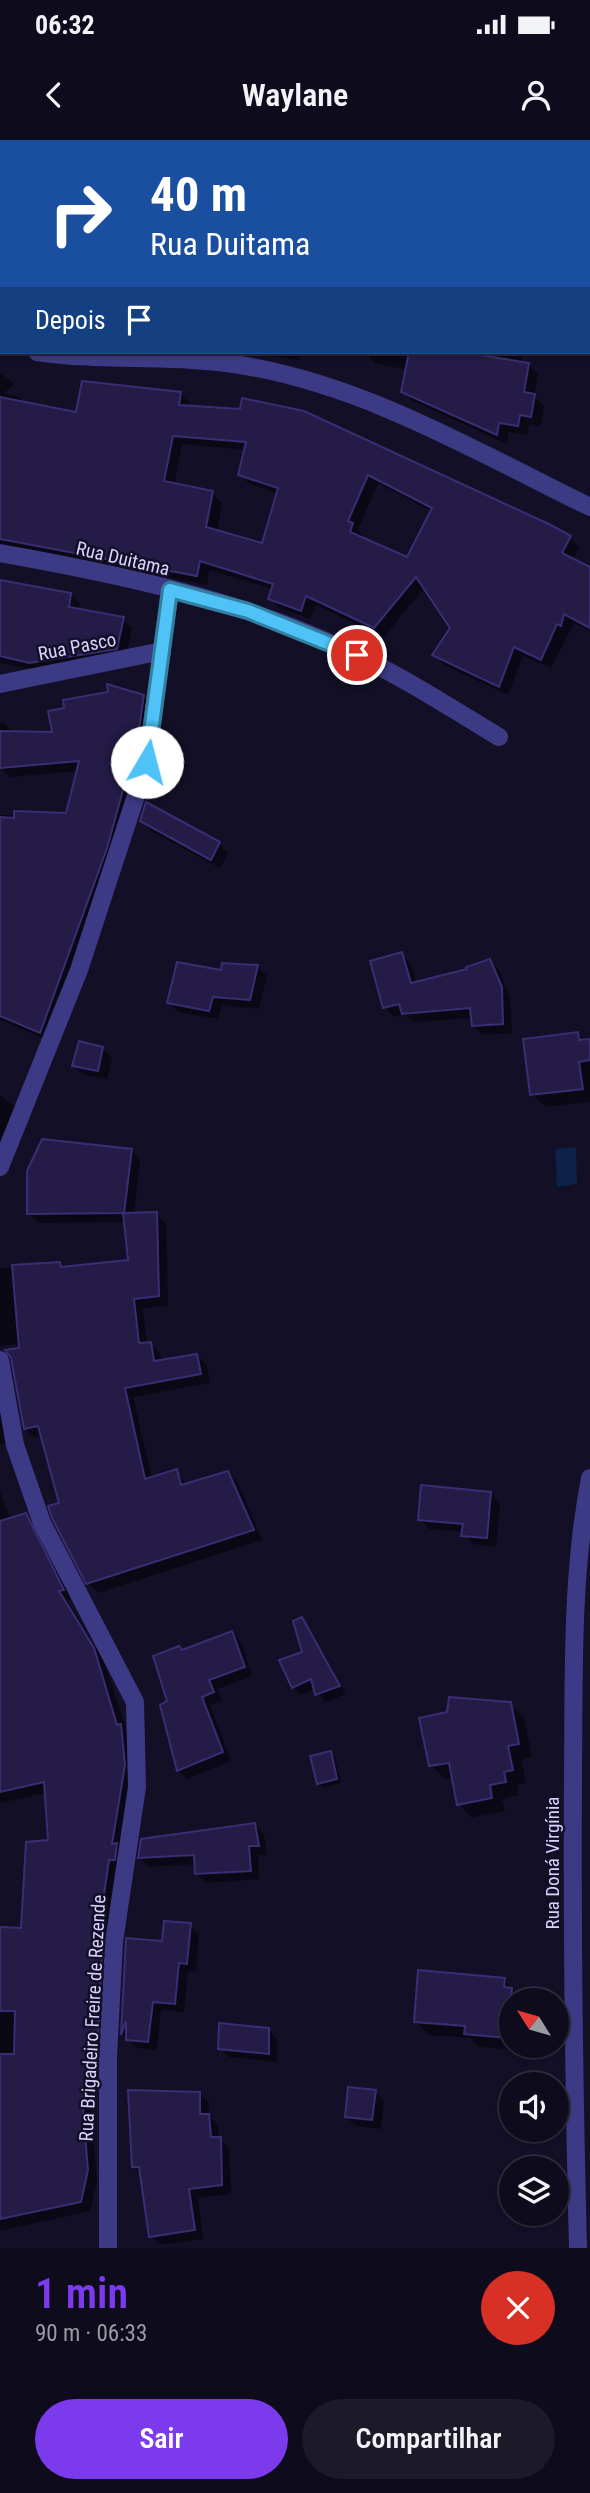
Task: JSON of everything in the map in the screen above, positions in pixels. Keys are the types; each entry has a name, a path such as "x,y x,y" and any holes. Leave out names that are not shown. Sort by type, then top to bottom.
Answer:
{"street":[{"path":"82,354 239,364 349,393 412,419 590,507"},
{"name":"Rua Duitama","path":"0,553 170,590 248,611 336,645 397,676 499,737"},
{"path":"0,1167 79,970 147,762 170,590"},
{"name":"Rua Pasco","path":"0,684 162,650"},
{"name":"Rua Brigadeiro Freire de Rezende","path":"0,1360 15,1445 42,1523 135,1702 137,1787 121,1879 114,1942 108,2057 108,2248"},
{"name":"Rua Doná Virgínia","path":"578,2248 572,1924 575,1637 581,1526 590,1479"}],"water":[{"path":"576,1147 577,1184 557,1187 555,1149"}],"building":[{"path":"409,354 474,354 529,363 524,392 535,394 531,417 520,415 518,426 499,423 497,435 401,392"},
{"path":"82,381 181,392 179,405 240,409 242,398 304,411 571,536 562,553 590,567 590,628 564,614 561,626 557,624 541,660 514,647 499,687 432,655 450,628 416,577 374,628 306,596 301,611 268,599 273,584 200,561 197,576 0,539 0,397 76,412","holes":["173,436 246,442 238,475 278,488 262,543 206,527 213,491 164,481","368,475 432,508 407,557 350,532 353,523 348,521"]},
{"path":"0,580 71,593 69,607 124,617 117,649 29,663 0,656"},
{"path":"107,684 144,695 138,736 107,848 40,1033 0,1016 0,817 14,818 14,811 66,813 79,761 0,768 0,731 52,732 48,711 64,708 63,700 108,692"},
{"path":"146,802 220,842 211,860 140,821"},
{"path":"402,952 411,983 467,969 466,967 490,959 502,987 503,1024 472,1026 470,1008 402,1014 399,1004 383,1008 370,961"},
{"path":"177,962 221,970 222,963 258,965 250,1000 213,997 209,1011 167,1003"},
{"path":"578,1032 579,1040 590,1039 590,1060 579,1062 583,1089 530,1095 523,1039"},
{"path":"79,1041 103,1047 98,1071 72,1066"},
{"path":"42,1139 132,1149 124,1213 27,1214 27,1171"},
{"path":"157,1212 159,1296 134,1299 139,1343 151,1342 154,1361 197,1354 201,1374 125,1388 145,1479 177,1469 181,1485 228,1471 254,1530 86,1584 52,1518 48,1506 59,1503 38,1426 24,1429 11,1358 5,1350 19,1348 12,1265 60,1262 61,1267 128,1260 123,1213"},
{"path":"421,1485 491,1492 487,1538 461,1536 463,1524 418,1520"},
{"path":"26,1513 64,1590 59,1591 94,1648 117,1725 121,1724 125,1765 112,1844 117,1843 115,1860 109,1860 98,1935 103,1935 98,2037 88,2036 85,2097 82,2097 88,2170 81,2202 0,2219 0,2054 14,2054 15,2011 0,2011 0,1927 21,1928 26,1842 48,1840 44,1782 0,1792 0,1521"},
{"path":"302,1617 340,1686 315,1695 311,1679 292,1688 279,1660 302,1652 293,1621"},
{"path":"232,1631 245,1667 209,1680 214,1692 202,1697 223,1752 177,1771 160,1705 167,1701 153,1656 179,1646 182,1650"},
{"path":"449,1697 511,1702 519,1744 508,1746 513,1770 504,1772 506,1782 490,1785 492,1798 457,1805 449,1763 429,1766 419,1718 447,1712"},
{"path":"331,1751 337,1779 317,1784 310,1756"},
{"path":"255,1823 259,1846 249,1846 251,1871 195,1874 194,1855 138,1858 141,1839"},
{"path":"164,1921 191,1923 187,1964 179,1963 175,2004 153,2002 148,2042 126,2040 126,2021 121,2035 126,1938 162,1941"},
{"path":"418,1970 505,1978 504,1987 512,1988 499,1988 499,2037 464,2034 465,2026 414,2022"},
{"path":"219,2023 269,2028 269,2054 218,2049"},
{"path":"348,2087 376,2090 372,2120 345,2117"},
{"path":"128,2090 200,2092 200,2114 209,2114 211,2137 221,2137 222,2185 189,2189 195,2230 149,2237 139,2167 132,2167"}],"route":[{"path":"147,762 170,590 248,611 357,655"}]}
